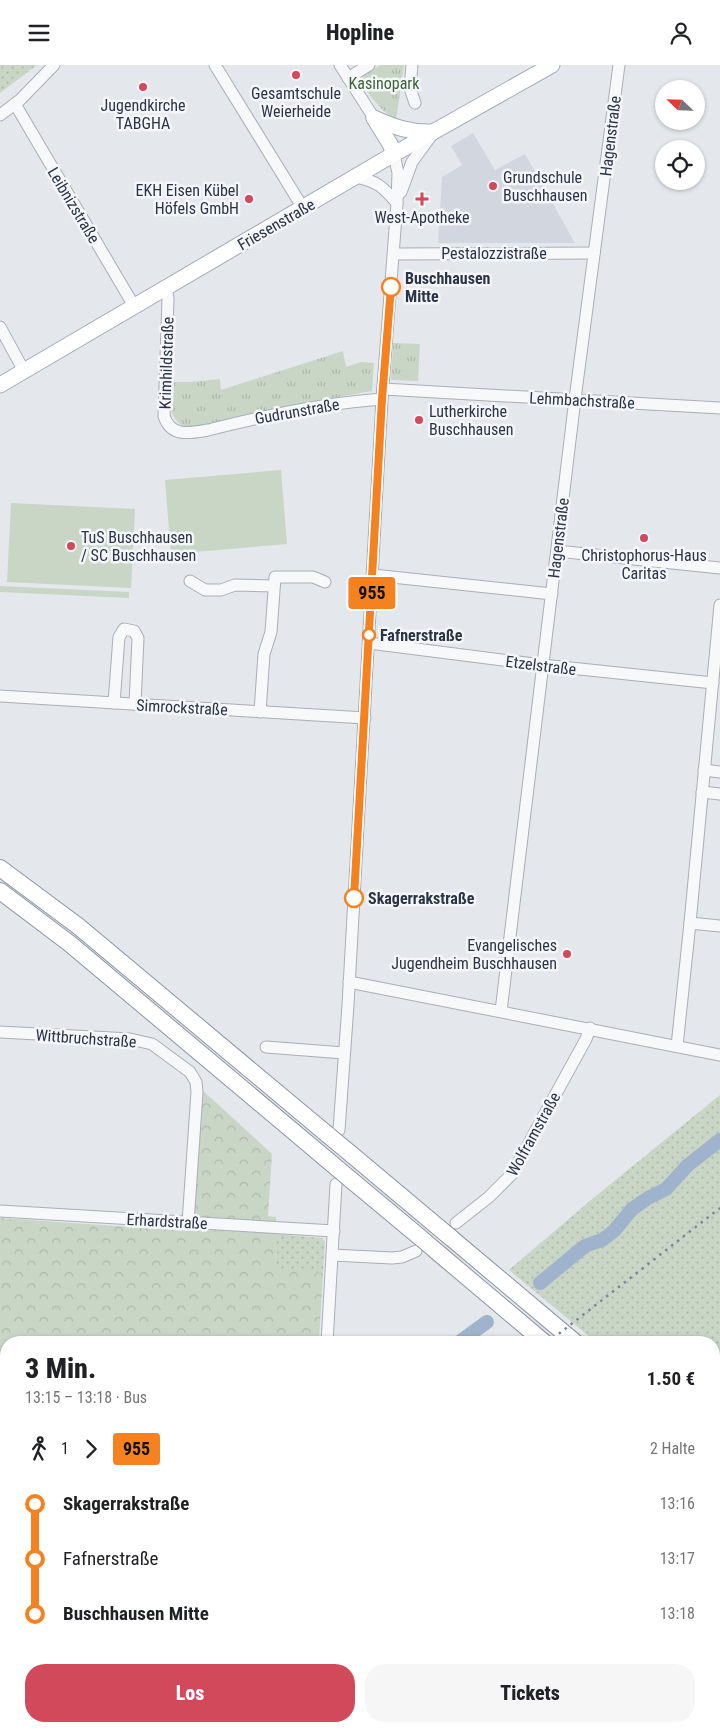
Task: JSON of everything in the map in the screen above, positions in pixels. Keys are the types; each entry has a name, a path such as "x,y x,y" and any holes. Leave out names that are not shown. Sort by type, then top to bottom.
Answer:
{"highway":[{"path":"0,868 78,926 334,1132 351,1154 448,1229 568,1336"},
{"path":"0,891 69,943 325,1158 343,1181 419,1245 436,1251 537,1336"}],"main road":[{"name":"Friesenstraße","path":"0,385 394,154 552,65"},
{"path":"374,118 400,129 434,132"},
{"path":"374,118 390,143 394,154"}],"street":[{"path":"0,115 15,104 54,65"},
{"path":"215,65 303,208"},
{"path":"340,65 374,118"},
{"path":"348,78 369,65"},
{"path":"412,65 410,88 415,103"},
{"name":"Hagenstraße","path":"502,1011 542,665 619,65"},
{"name":"Leibnizstraße","path":"15,104 134,306"},
{"path":"397,203 412,162 434,132"},
{"path":"334,1132 348,1005 383,394 397,203 398,173 394,154"},
{"path":"356,177 376,182 397,203"},
{"name":"Pestalozzistraße","path":"394,254 594,253"},
{"name":"Krimhildstraße","path":"166,288 168,298 164,416 168,425 179,433 188,434 210,429"},
{"path":"0,327 24,371"},
{"name":"Lehmbachstraße","path":"383,394 575,399 720,408"},
{"name":"Gudrunstraße","path":"210,429 383,394"},
{"path":"557,551 720,568"},
{"path":"373,575 552,594"},
{"path":"190,581 205,590 222,590 235,585 313,577 324,582"},
{"path":"260,712 264,654 271,632 274,581"},
{"path":"677,1045 704,771 716,684 720,605"},
{"path":"114,703 119,637 124,629 130,629 134,631 138,638 135,705"},
{"name":"Etzelstraße","path":"369,643 542,665 716,684"},
{"name":"Simrockstraße","path":"0,696 364,718"},
{"path":"704,771 720,772"},
{"path":"702,793 720,794"},
{"path":"690,923 720,926"},
{"path":"349,982 502,1011 574,1027 590,1028 677,1045 720,1055"},
{"name":"Wolframstraße","path":"448,1229 489,1197 512,1174 586,1039 590,1028"},
{"name":"Wittbruchstraße","path":"0,1032 130,1039 152,1044 190,1072 196,1082 197,1092 188,1223"},
{"path":"266,1047 344,1053"},
{"path":"327,1336 334,1231 343,1181"},
{"name":"Erhardstraße","path":"0,1211 334,1231"},
{"path":"332,1255 402,1257 419,1245"}],"shaded area":[{"name":"Grundschule Buschhausen","path":"473,133 495,170 525,154 575,243 438,243 442,177 462,165 451,146"}],"green space":[{"path":"0,65 37,65 0,93"},
{"name":"Kasinopark","path":"381,65 404,65 396,120 379,107 358,78"},
{"path":"393,343 420,344 418,381 391,380"},
{"path":"343,351 346,367 361,362 374,363 372,391 292,405 187,429 172,414 170,403 171,382 220,379 221,390"},
{"path":"281,470 287,544 171,554 165,480"},
{"name":"TuS Buschhausen / SC Buschhausen","path":"11,503 135,509 131,588 7,582"},
{"path":"0,586 129,592 129,598 0,592"},
{"path":"200,1088 272,1154 268,1216 276,1217 277,1268 323,1273 319,1336 0,1336 0,1218 189,1231"},
{"path":"720,1095 720,1336 589,1336 509,1270 591,1200"},
{"path":"276,1234 322,1238 325,1242 323,1273 277,1269"}],"waterway":[{"path":"540,1283 585,1246 602,1240 614,1231 632,1209 666,1189 688,1165 720,1140"},
{"path":"468,1336 487,1322"}],"railway":[{"path":"556,1336 720,1208"}],"bus line":[{"name":"955","path":"354,898 382,399 391,287"}],"place":[{"name":"Gesamtschule Weierheide","path":"296,75"},
{"name":"Jugendkirche TABGHA","path":"143,87"},
{"name":"Grundschule Buschhausen","path":"493,186"},
{"name":"EKH Eisen Kübel Höfels GmbH","path":"249,199"},
{"name":"West-Apotheke","path":"422,199"},
{"name":"Buschhausen Mitte","path":"391,287"},
{"name":"Lutherkirche Buschhausen","path":"419,420"},
{"name":"Christophorus-Haus Caritas","path":"644,538"},
{"name":"TuS Buschhausen / SC Buschhausen","path":"71,546"},
{"name":"Fafnerstraße","path":"369,635"},
{"name":"Skagerrakstraße","path":"354,898"},
{"name":"Evangelisches Jugendheim Buschhausen","path":"567,954"}]}
